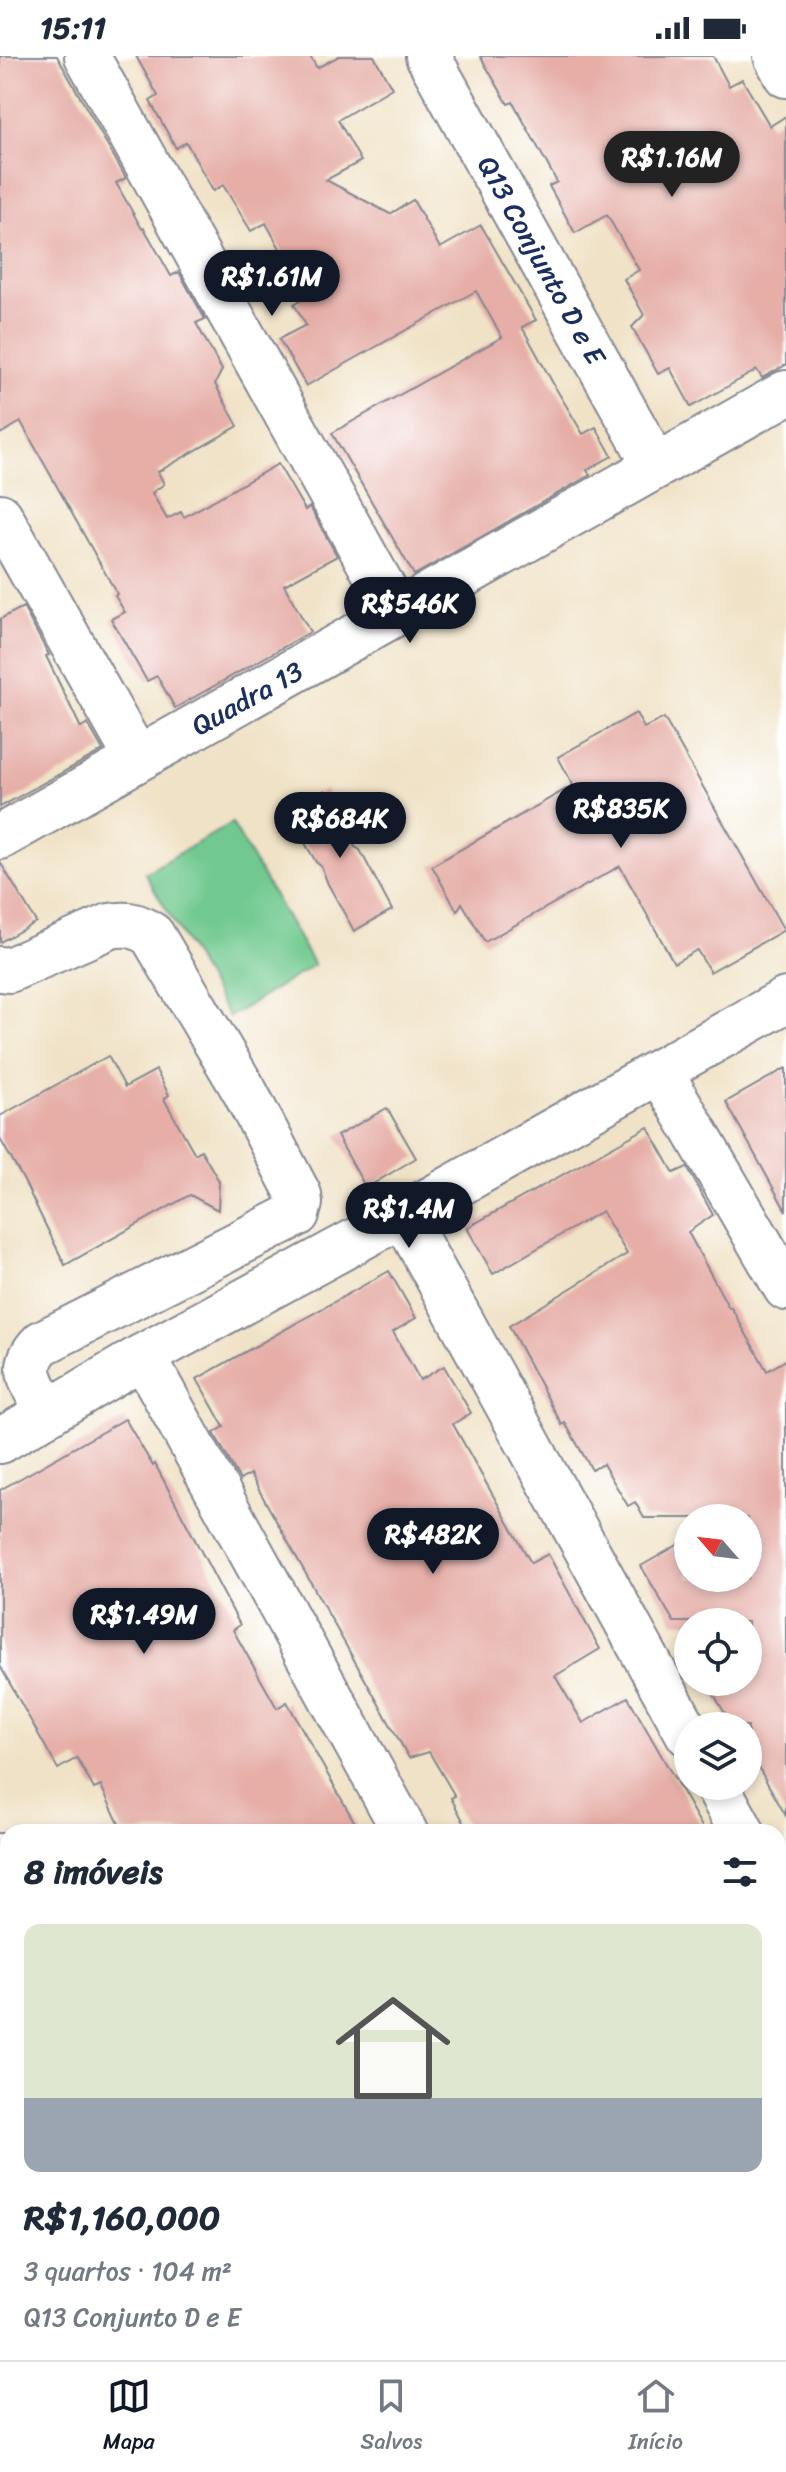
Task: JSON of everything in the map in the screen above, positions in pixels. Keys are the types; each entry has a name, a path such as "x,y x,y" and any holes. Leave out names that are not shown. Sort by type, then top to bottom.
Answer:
{"main road":[{"path":"87,56 397,613"},
{"name":"Q13 Conjunto D e E","path":"428,56 655,465"},
{"path":"776,56 786,75"},
{"name":"Quadra 13","path":"0,837 786,393"},
{"path":"0,516 137,759"},
{"path":"0,969 9,970 110,926 127,923 140,926 152,935 244,1090 299,1195 300,1203 297,1214 42,1343 30,1354 28,1372 48,1413"},
{"path":"0,1441 143,1356 403,1215 786,1000"},
{"path":"660,1071 786,1288"},
{"path":"403,1215 676,1712"},
{"path":"143,1356 401,1824"},
{"path":"725,1800 738,1824"}],"green space":[{"path":"232,823 314,965 229,1017 145,873"}],"building":[{"path":"0,56 57,56 126,178 116,183 171,276 179,272 205,319 196,323 222,370 215,384 238,426 158,472 164,484 152,493 167,519 181,512 184,517 278,464 305,510 310,507 337,556 284,585 310,632 175,708 157,676 147,681 111,619 125,612 115,596 117,594 21,422 0,434"},
{"path":"136,56 310,56 317,68 339,56 374,56 392,88 338,120 361,161 326,180 390,214 413,200 440,248 481,225 536,320 522,327 555,387 583,434 596,427 612,456 587,470 590,475 414,575 332,433 502,337 476,291 306,386 279,339 306,325 294,304 300,301 289,279 295,276 266,223 251,231 223,185 213,191 186,142 176,148 150,101 158,96"},
{"path":"480,56 713,56 729,86 742,79 770,126 786,116 786,365 762,378 757,370 691,407 670,368 658,374 632,327 644,315 624,279 639,270 607,215 575,233 549,186 557,182 513,102 508,104"},
{"path":"23,607 49,655 46,656 81,728 88,724 103,750 0,807 0,619"},
{"path":"636,713 644,728 664,718 784,930 710,972 697,950 674,963 620,866 485,942 462,903 457,911 432,866 573,785 558,757"},
{"path":"325,790 392,910 354,931 321,866 287,812"},
{"path":"0,862 36,922 0,942"},
{"path":"108,1056 125,1087 156,1070 169,1095 164,1099 195,1154 201,1150 219,1181 218,1210 190,1195 65,1265 0,1139 0,1116"},
{"path":"786,1068 786,1211 726,1102"},
{"path":"387,1108 416,1158 366,1188 337,1136"},
{"path":"648,1127 674,1173 687,1167 713,1215 688,1232 767,1371 786,1360 786,1816 762,1774 762,1712 724,1712 715,1696 762,1696 762,1608 674,1608 674,1622 641,1566 674,1547 674,1592 762,1592 762,1504 674,1504 674,1518 644,1518 635,1502 628,1506 603,1464 592,1470 565,1423 562,1425 509,1326 627,1254 602,1211 493,1274 467,1228"},
{"path":"389,1271 416,1318 393,1332 420,1380 444,1366 471,1413 453,1424 531,1563 548,1554 600,1649 555,1676 583,1723 628,1697 674,1778 674,1800 687,1800 700,1824 465,1824 451,1798 455,1796 429,1752 409,1758 250,1474 240,1480 214,1433 224,1427 197,1379"},
{"path":"125,1419 153,1466 155,1464 240,1625 233,1630 277,1708 287,1702 356,1824 119,1824 101,1786 94,1789 77,1758 58,1769 0,1666 0,1490"}]}
